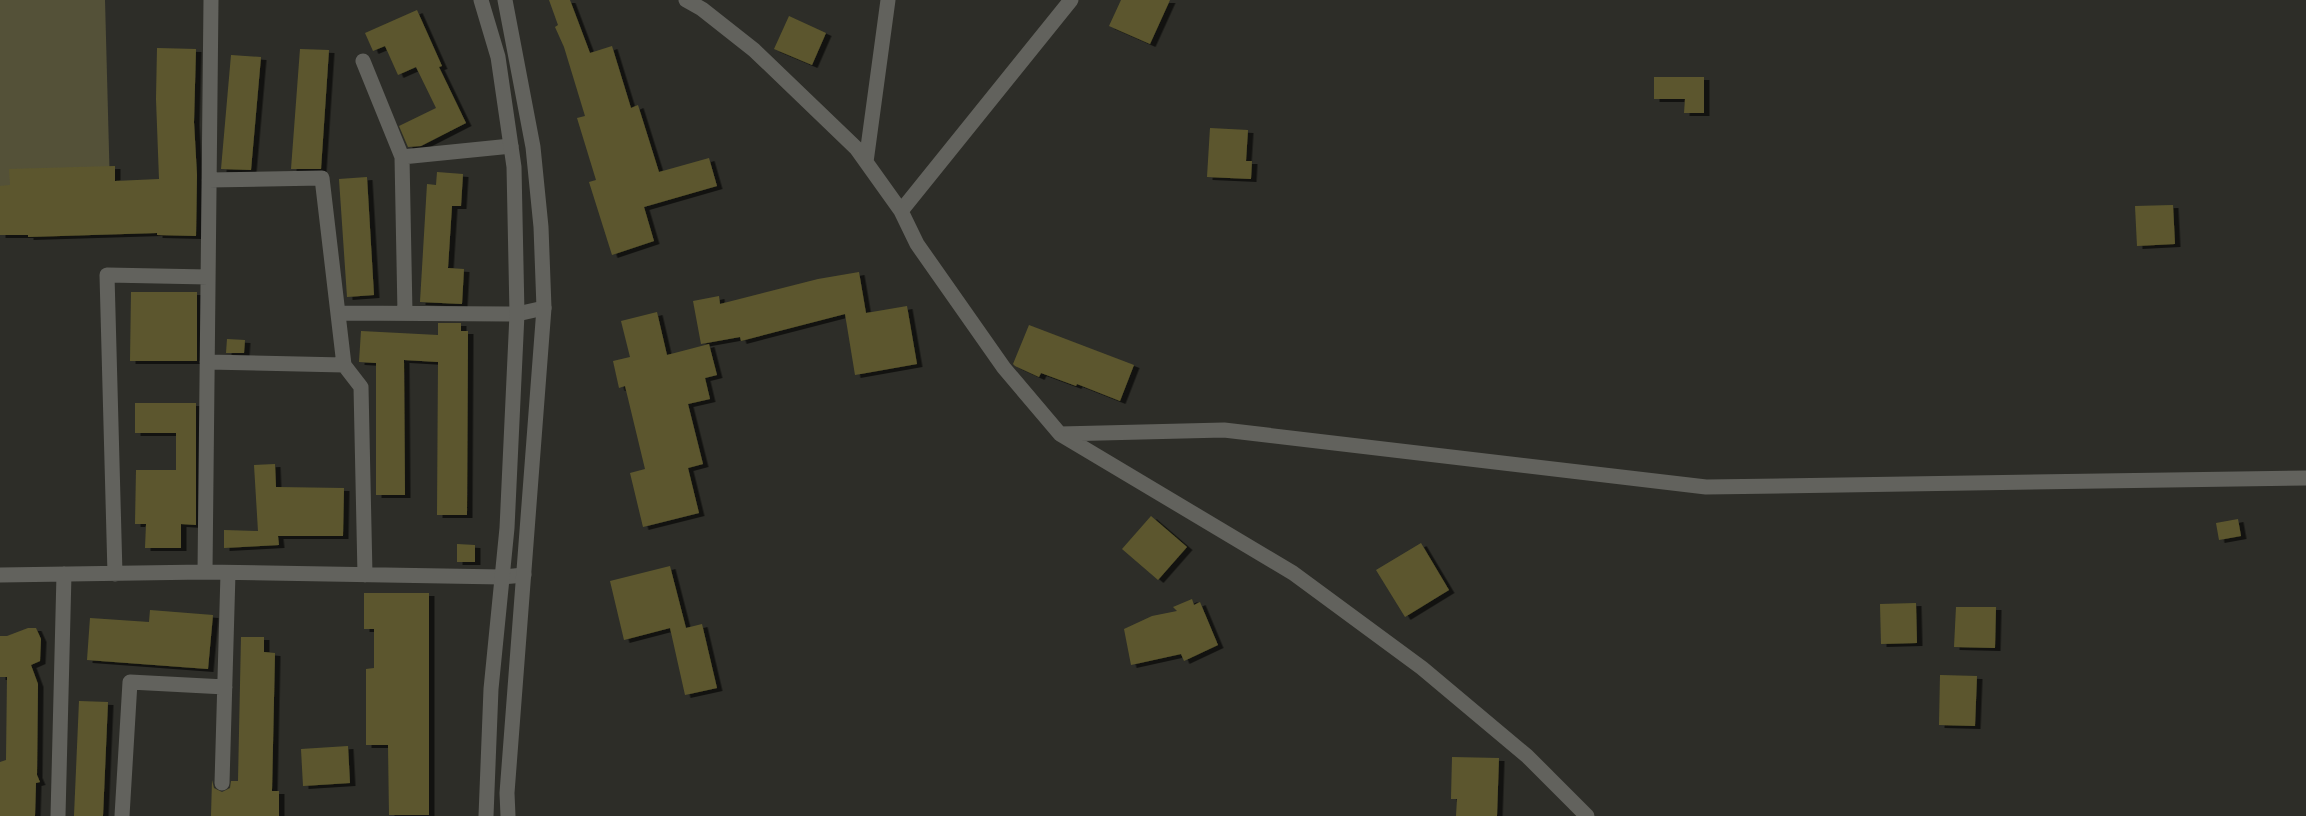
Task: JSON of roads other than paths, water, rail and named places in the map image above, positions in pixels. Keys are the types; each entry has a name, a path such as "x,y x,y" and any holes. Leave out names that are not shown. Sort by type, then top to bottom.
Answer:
{"street":[{"path":"205,572 211,0"},
{"path":"481,0 498,57 514,167 517,314 507,528 491,689 486,816"},
{"path":"505,0 533,147 541,227 544,308 507,793 508,816"},
{"path":"686,0 702,9 754,50 856,148 901,211 917,244 1004,368 1060,434 1300,579 1422,668 1527,756 1587,816"},
{"path":"866,162 888,0"},
{"path":"901,211 1071,0"},
{"path":"364,61 402,157 405,313"},
{"path":"402,157 511,146"},
{"path":"209,180 322,178 344,365 361,387 364,575"},
{"path":"115,574 107,275 208,277"},
{"path":"338,313 517,314 544,308"},
{"path":"207,362 344,365"},
{"path":"1060,434 1224,430 1706,487 2306,478"},
{"path":"0,575 205,572 502,577 524,575"},
{"path":"222,783 228,573"},
{"path":"58,816 64,574"},
{"path":"122,816 130,682 225,687"}]}
